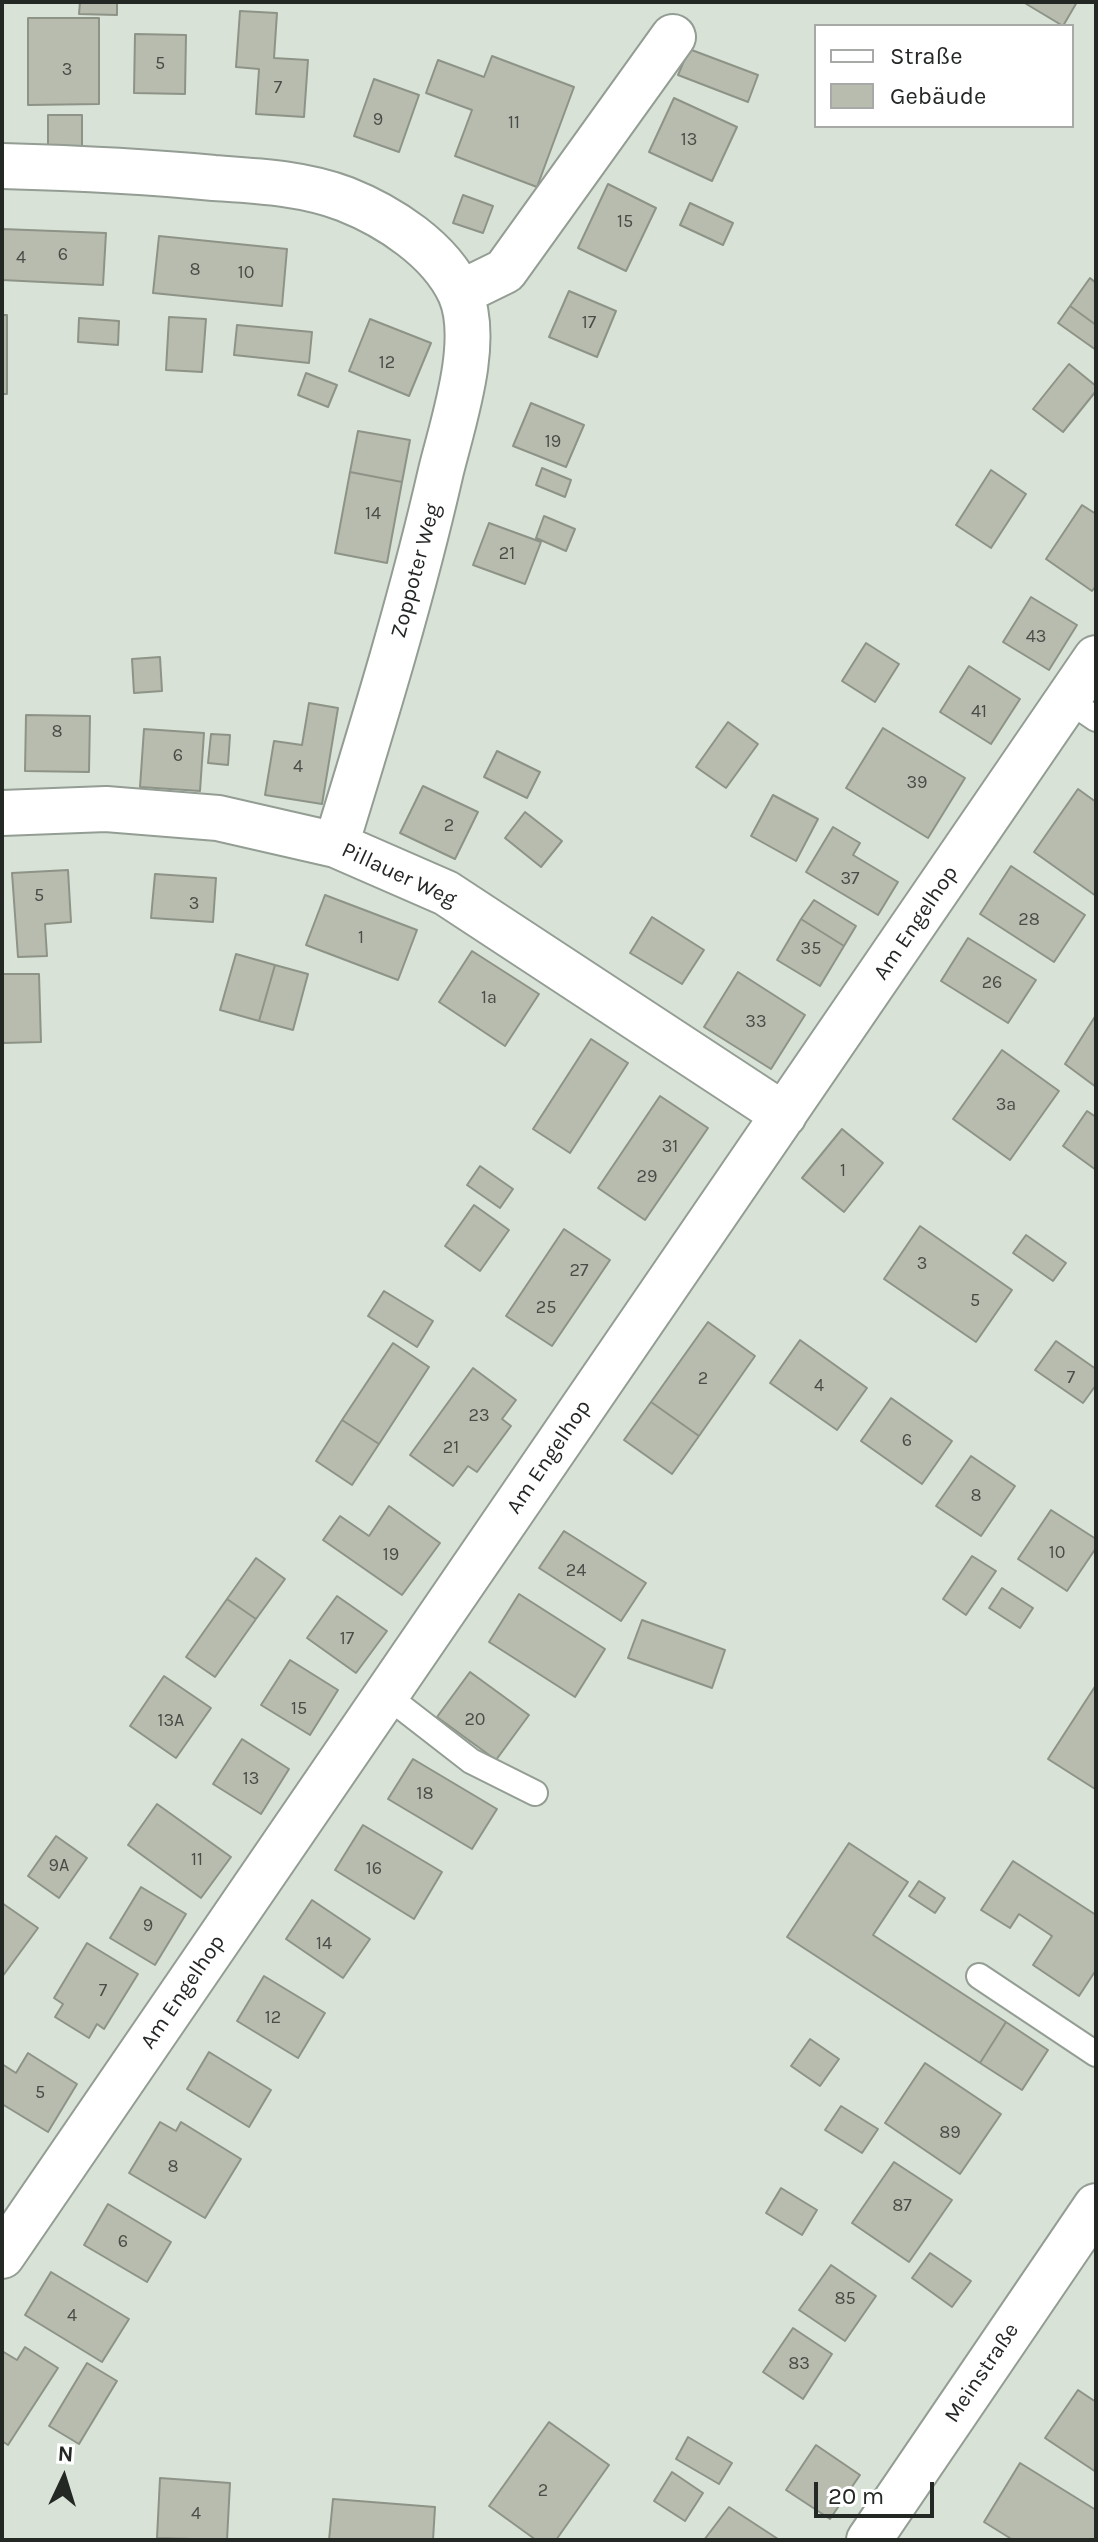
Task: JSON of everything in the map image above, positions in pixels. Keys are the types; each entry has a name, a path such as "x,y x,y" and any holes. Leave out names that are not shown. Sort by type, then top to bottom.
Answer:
{"street":[{"path":"460,293 505,271 673,37"},
{"name":"Zoppoter Weg","path":"2,166 116,169 289,184 344,199 390,221 431,253 460,293 467,323 464,373 416,581 336,845"},
{"name":"Am Engelhop","path":"2,2256 784,1115 1082,710 1096,658"},
{"name":"Pillauer Weg","path":"2,813 106,809 218,818 336,845 446,893 784,1115"},
{"name":"Meinstraße","path":"869,2540 1096,2206"}],"lane":[{"path":"386,1695 471,1761 535,1793"},
{"path":"979,1976 1096,2054"}],"building":[{"path":"80,2 117,2 117,15 79,14"},
{"path":"1023,2 1077,2 1064,24"},
{"path":"240,11 277,13 274,58 308,60 304,117 256,114 259,69 236,67"},
{"path":"28,18 99,18 99,104 28,105"},
{"path":"135,34 186,35 185,94 134,93"},
{"path":"689,49 758,75 748,102 678,75"},
{"path":"492,56 574,87 537,187 455,156 472,110 426,93 438,60 484,77"},
{"path":"374,79 419,95 399,152 354,136"},
{"path":"674,98 737,127 712,181 649,152"},
{"path":"48,115 82,115 82,151 48,151"},
{"path":"608,184 656,208 626,271 578,248"},
{"path":"463,195 493,206 483,233 453,223"},
{"path":"690,203 733,223 723,245 680,225"},
{"path":"2,229 106,233 103,285 2,280"},
{"path":"159,236 287,249 282,306 153,293"},
{"path":"1090,278 1096,283 1096,325 1070,306"},
{"path":"569,291 616,311 597,357 549,337"},
{"path":"1070,306 1096,325 1096,350 1058,323"},
{"path":"2,315 7,315 7,394 2,394"},
{"path":"169,317 206,319 202,372 166,370"},
{"path":"79,318 119,321 118,345 78,342"},
{"path":"370,319 431,343 409,396 349,371"},
{"path":"237,325 312,332 309,363 234,355"},
{"path":"1069,364 1096,386 1096,391 1063,432 1033,409"},
{"path":"306,373 337,385 328,407 298,395"},
{"path":"531,403 584,425 566,467 513,446"},
{"path":"358,431 410,440 402,482 350,472"},
{"path":"542,468 571,480 565,497 536,485"},
{"path":"991,470 1026,494 991,548 956,525"},
{"path":"350,472 402,482 387,563 335,553"},
{"path":"1082,505 1096,514 1096,586 1092,591 1046,559"},
{"path":"544,516 575,529 566,551 536,538"},
{"path":"489,523 541,542 525,584 473,565"},
{"path":"1031,597 1077,625 1049,670 1003,642"},
{"path":"866,643 899,664 875,702 842,681"},
{"path":"160,657 162,691 134,693 132,659"},
{"path":"969,666 1020,699 991,744 940,712"},
{"path":"309,703 338,708 322,804 265,795 274,741 302,745"},
{"path":"26,715 90,716 89,772 25,771"},
{"path":"728,722 758,744 726,788 696,767"},
{"path":"883,728 965,778 928,838 846,788"},
{"path":"144,729 204,733 200,791 140,787"},
{"path":"211,734 230,735 228,765 208,763"},
{"path":"497,751 540,772 527,798 484,777"},
{"path":"423,786 478,812 455,859 400,833"},
{"path":"1078,789 1096,802 1096,896 1034,852"},
{"path":"773,795 818,819 796,861 751,836"},
{"path":"525,812 562,841 541,867 505,838"},
{"path":"833,827 860,843 853,855 898,882 878,915 806,872"},
{"path":"1011,866 1085,915 1054,962 980,914"},
{"path":"68,870 71,922 45,924 47,956 18,957 12,873"},
{"path":"155,874 216,878 213,922 151,918"},
{"path":"325,895 417,930 398,980 306,945"},
{"path":"814,900 856,926 844,946 801,919"},
{"path":"652,917 704,950 682,984 630,953"},
{"path":"801,919 844,946 820,986 777,960"},
{"path":"968,938 1036,980 1008,1023 941,981"},
{"path":"472,951 539,994 505,1046 439,1002"},
{"path":"236,954 275,965 259,1021 220,1010"},
{"path":"275,965 308,974 293,1030 259,1021"},
{"path":"738,972 805,1015 771,1069 704,1027"},
{"path":"2,974 39,974 41,1042 3,1043"},
{"path":"1096,1015 1096,1087 1065,1064"},
{"path":"591,1039 628,1063 570,1153 533,1129"},
{"path":"1002,1050 1059,1091 1010,1160 953,1119"},
{"path":"660,1096 708,1128 645,1220 598,1188"},
{"path":"1087,1111 1096,1117 1096,1170 1063,1146"},
{"path":"842,1129 883,1163 844,1212 802,1178"},
{"path":"480,1166 513,1189 500,1208 467,1185"},
{"path":"474,1205 509,1230 480,1271 445,1246"},
{"path":"920,1226 1012,1290 976,1342 884,1279"},
{"path":"564,1229 610,1260 552,1346 506,1316"},
{"path":"1026,1235 1066,1263 1053,1281 1013,1253"},
{"path":"384,1291 433,1321 417,1347 368,1316"},
{"path":"708,1322 755,1356 699,1436 651,1402"},
{"path":"800,1340 867,1388 837,1430 770,1383"},
{"path":"1056,1341 1096,1369 1096,1385 1083,1403 1035,1370"},
{"path":"393,1343 429,1367 379,1444 342,1420"},
{"path":"473,1368 516,1400 502,1419 511,1426 477,1472 468,1466 453,1486 410,1455"},
{"path":"891,1398 952,1441 922,1484 861,1441"},
{"path":"651,1402 699,1436 672,1474 624,1440"},
{"path":"342,1420 379,1444 352,1485 316,1461"},
{"path":"971,1456 1015,1486 981,1536 936,1506"},
{"path":"389,1506 440,1543 402,1595 323,1540 340,1516 369,1536"},
{"path":"1051,1510 1096,1539 1096,1548 1067,1591 1018,1559"},
{"path":"564,1531 646,1583 621,1621 539,1568"},
{"path":"972,1556 996,1571 966,1615 943,1599"},
{"path":"256,1558 285,1579 256,1619 227,1599"},
{"path":"1002,1588 1033,1608 1020,1628 989,1608"},
{"path":"519,1594 605,1649 575,1697 489,1642"},
{"path":"337,1596 387,1631 356,1673 307,1638"},
{"path":"227,1599 256,1619 215,1677 186,1657"},
{"path":"642,1620 725,1650 712,1688 628,1658"},
{"path":"290,1660 338,1690 310,1735 261,1705"},
{"path":"470,1672 529,1715 496,1760 437,1717"},
{"path":"164,1676 211,1708 176,1758 130,1726"},
{"path":"1096,1685 1096,1787 1095,1789 1048,1759"},
{"path":"242,1739 289,1769 261,1814 213,1784"},
{"path":"413,1759 497,1809 472,1849 388,1799"},
{"path":"157,1804 231,1857 201,1898 128,1845"},
{"path":"363,1825 442,1872 414,1919 335,1870"},
{"path":"56,1836 87,1858 59,1898 28,1876"},
{"path":"849,1843 908,1882 873,1935 1006,2022 980,2063 787,1937"},
{"path":"1013,1861 1096,1915 1096,1970 1079,1996 1033,1965 1052,1936 1019,1914 1010,1928 981,1910"},
{"path":"919,1881 945,1898 935,1913 909,1896"},
{"path":"141,1887 186,1914 155,1965 110,1938"},
{"path":"312,1900 370,1939 343,1978 286,1939"},
{"path":"2,1903 38,1928 2,1977"},
{"path":"87,1943 138,1974 104,2029 97,2024 89,2038 55,2017 63,2004 54,1998"},
{"path":"264,1976 325,2013 298,2058 237,2021"},
{"path":"1006,2022 1048,2050 1022,2090 980,2063"},
{"path":"810,2039 839,2059 820,2086 791,2066"},
{"path":"209,2052 271,2090 249,2127 187,2089"},
{"path":"28,2053 77,2084 48,2132 2,2104 2,2064 16,2073"},
{"path":"925,2063 1001,2114 960,2174 885,2123"},
{"path":"841,2106 878,2129 862,2153 825,2130"},
{"path":"160,2122 176,2131 181,2122 241,2159 205,2218 129,2173"},
{"path":"894,2162 952,2200 909,2262 852,2223"},
{"path":"781,2188 817,2210 802,2235 766,2213"},
{"path":"108,2204 171,2242 147,2282 84,2245"},
{"path":"930,2253 971,2281 952,2307 912,2278"},
{"path":"831,2265 876,2296 845,2341 799,2310"},
{"path":"51,2272 129,2319 102,2362 25,2315"},
{"path":"793,2328 832,2354 803,2399 763,2372"},
{"path":"25,2347 58,2368 8,2445 2,2441 2,2351 17,2360"},
{"path":"87,2363 117,2381 79,2444 49,2426"},
{"path":"1078,2390 1096,2402 1096,2472 1045,2438"},
{"path":"549,2422 609,2465 556,2540 536,2540 489,2506"},
{"path":"688,2437 732,2463 719,2484 676,2459"},
{"path":"816,2445 860,2475 830,2519 786,2490"},
{"path":"1020,2463 1096,2510 1096,2540 1013,2540 984,2522"},
{"path":"672,2472 703,2493 685,2521 654,2501"},
{"path":"160,2478 230,2483 227,2540 157,2538"},
{"path":"333,2499 435,2507 433,2540 329,2540"},
{"path":"729,2507 778,2539 704,2540"}]}
